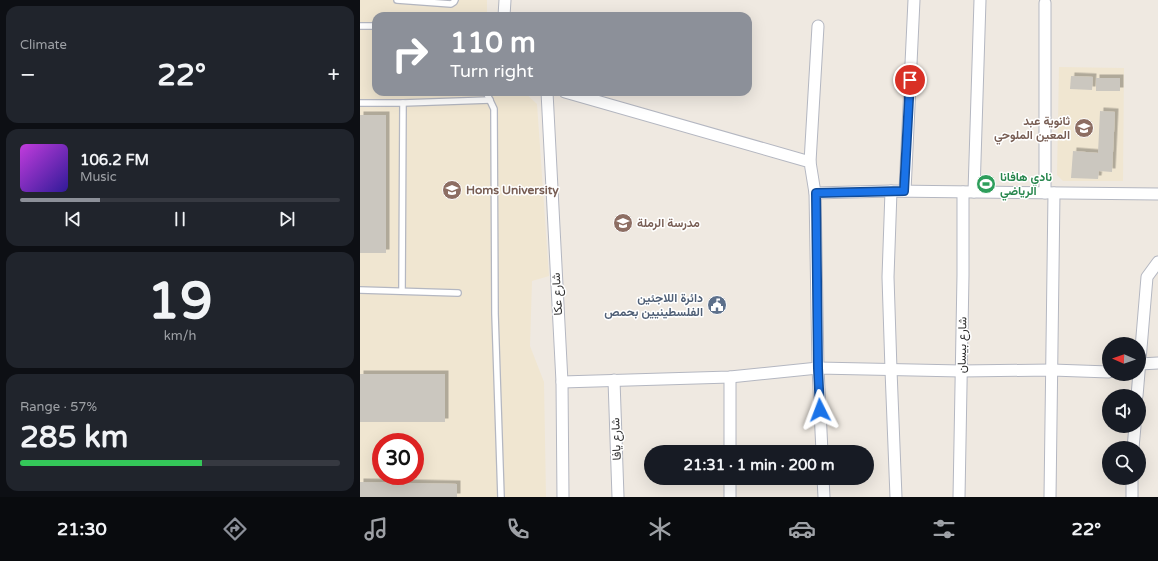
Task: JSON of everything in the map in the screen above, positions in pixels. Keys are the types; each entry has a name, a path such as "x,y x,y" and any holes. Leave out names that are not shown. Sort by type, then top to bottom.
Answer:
{"street":[{"path":"504,12 505,0"},
{"path":"904,191 914,0"},
{"name":"شارع بيسان","path":"959,497 963,275 980,0"},
{"path":"1046,3 1052,370 1050,497"},
{"path":"818,26 810,162 816,193 818,368 822,445"},
{"name":"شارع عكا","path":"547,96 562,382 563,497"},
{"path":"579,96 810,162"},
{"path":"891,191 888,277 896,497"},
{"path":"816,193 904,191 1158,194"},
{"path":"1142,337 1147,277 1158,262"},
{"path":"1146,367 1158,363"},
{"path":"562,382 730,377 818,368 1102,372"},
{"path":"730,377 730,445"},
{"name":"شارع يافا","path":"614,380 618,497"},
{"path":"730,485 730,497"},
{"path":"823,485 824,497"},
{"path":"1132,485 1132,497"}],"lane":[{"path":"397,0 451,4 455,0"},
{"path":"360,26 372,26"},
{"path":"488,96 494,109 495,314 501,497"},
{"path":"360,103 490,100"},
{"path":"402,291 403,103"},
{"path":"360,290 458,292"}],"shaded area":[{"name":"Homs University","path":"360,0 487,0 487,12 372,12 372,96 528,96 537,104 549,276 532,281 530,346 544,382 546,497 360,497"},
{"path":"1059,67 1124,68 1123,181 1063,181 1057,175"}],"building":[{"path":"1071,76 1093,77 1092,90 1070,89"},
{"path":"1096,78 1120,78 1120,91 1096,91"},
{"path":"1100,111 1115,112 1112,172 1099,171 1098,179 1071,178 1073,151 1098,153"},
{"path":"360,115 386,115 386,253 360,253"},
{"path":"360,374 445,374 445,422 360,422"},
{"path":"360,482 372,482 372,485 457,484 457,497 360,497"}],"place":[{"name":"ثانوية عبد المعين الملوحي","path":"1084,128"},
{"name":"نادي هافانا الرياضي","path":"986,184"},
{"name":"Homs University","path":"452,190"},
{"name":"مدرسة الرملة","path":"623,223"},
{"name":"دائرة اللاجئين الفلسطينيين بحمص","path":"717,305"}],"route":[{"path":"820,410 818,368 816,193 904,191 910,80"}]}
